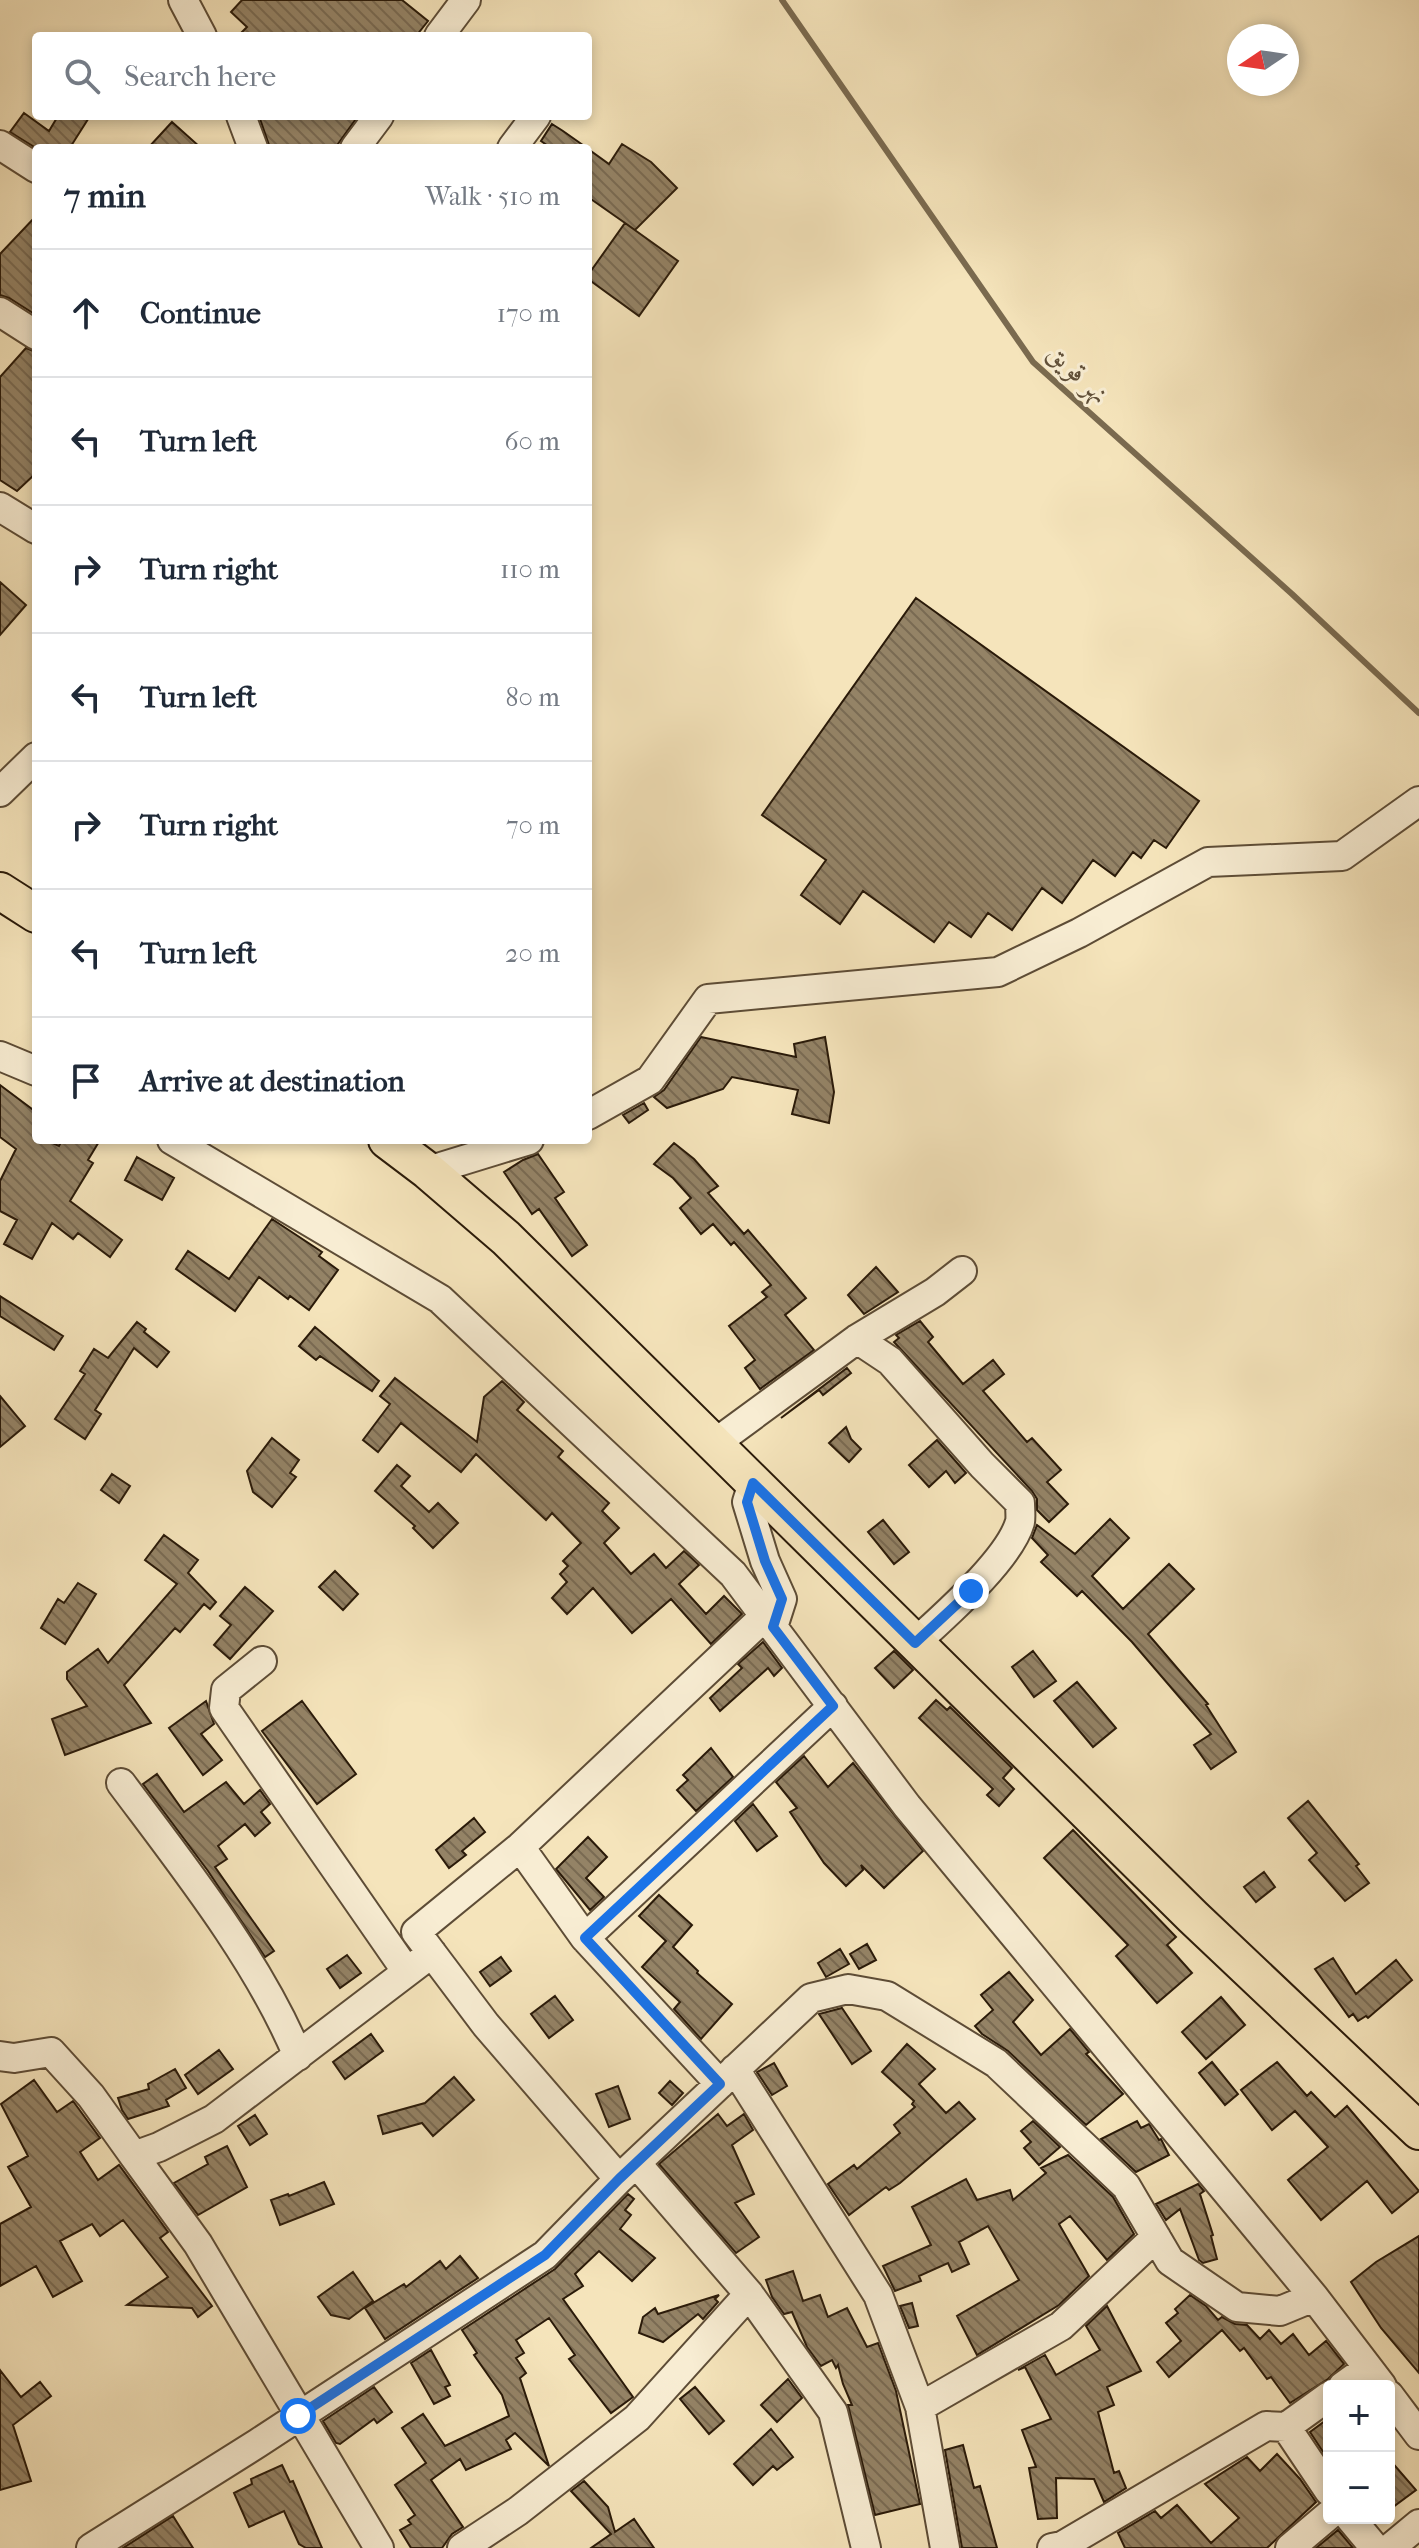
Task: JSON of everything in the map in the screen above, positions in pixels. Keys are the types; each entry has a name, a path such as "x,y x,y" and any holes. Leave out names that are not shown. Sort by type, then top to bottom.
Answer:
{"main road":[{"path":"0,891 32,911"},
{"path":"392,1144 506,1238 1193,1917 1419,2131"}],"street":[{"path":"183,0 200,32"},
{"path":"442,32 466,0"},
{"path":"242,120 252,144"},
{"path":"358,144 376,120"},
{"path":"515,144 533,120"},
{"path":"0,145 32,165"},
{"path":"0,312 32,332"},
{"path":"0,507 32,527"},
{"path":"0,792 32,761"},
{"path":"592,1113 650,1080 708,999 998,972 1079,933 1208,862 1342,856 1419,801"},
{"path":"0,1056 32,1069"},
{"path":"179,1144 440,1299 733,1574 907,1806 1314,2297 1375,2377"},
{"path":"428,1171 516,1144"},
{"path":"714,1444 857,1339 935,1292 962,1271"},
{"path":"857,1339 890,1361 1020,1503 1020,1522 1005,1547 971,1591 915,1643"},
{"path":"753,1483 747,1502 765,1561 782,1599 769,1622 520,1847 416,1932 486,2025 749,2294 833,2412 866,2548"},
{"path":"262,1661 226,1690 224,1708 407,1972"},
{"path":"585,1938 833,1706"},
{"path":"121,1783 214,1911 284,2022 298,2056"},
{"path":"520,1847 585,1938 728,2077 878,2295 920,2407 945,2548"},
{"path":"134,2156 214,2119 432,1953"},
{"path":"91,2548 545,2255 628,2171 811,1998 848,1989 887,1996 996,2063 1126,2186 1170,2261 1237,2307 1280,2311 1314,2297"},
{"path":"0,2034 7,2057 51,2052 91,2096 198,2244 379,2548"},
{"path":"920,2407 1061,2326 1156,2237"},
{"path":"462,2548 518,2511 637,2418 749,2294"},
{"path":"1052,2548 1062,2546 1266,2426 1286,2427 1323,2400"},
{"path":"1395,2403 1419,2435"},
{"path":"1286,2427 1323,2482"},
{"path":"1290,2548 1323,2520"},
{"path":"1355,2524 1375,2548"},
{"path":"1390,2548 1419,2524"}],"building":[{"path":"242,0 402,0 428,21 419,32 242,32 247,27 231,12"},
{"path":"24,113 49,131 56,120 87,120 72,144 32,146 10,132"},
{"path":"260,120 355,120 338,144 269,144"},
{"path":"172,122 197,144 152,144"},
{"path":"552,124 581,144 545,144 541,141"},
{"path":"622,144 651,162 677,188 635,230 592,200 592,152 609,164"},
{"path":"32,220 32,312 0,295 0,254"},
{"path":"625,223 678,261 639,316 592,282 592,269"},
{"path":"26,348 32,350 32,477 17,491 0,480 0,377"},
{"path":"0,582 26,605 0,635"},
{"path":"916,598 1199,801 1166,848 1154,840 1141,858 1133,852 1115,876 1093,860 1062,903 1042,888 1012,930 988,913 971,937 949,922 934,942 863,891 840,924 801,895 826,860 762,815"},
{"path":"701,1037 796,1057 794,1044 825,1037 834,1092 829,1123 792,1114 798,1090 732,1077 723,1089 667,1108 654,1097 664,1090"},
{"path":"0,1085 32,1109 32,1144 98,1144 88,1160 93,1163 70,1201 122,1240 110,1257 78,1233 73,1239 52,1223 32,1259 4,1244 17,1220 0,1211 0,1181 16,1149 0,1137"},
{"path":"644,1103 648,1110 629,1123 623,1115"},
{"path":"674,1143 694,1159 718,1186 708,1193 744,1234 748,1230 806,1298 785,1315 814,1350 760,1389 745,1368 755,1360 729,1326 767,1297 762,1292 771,1285 734,1242 731,1245 713,1224 701,1234 680,1208 691,1198 673,1178 654,1164"},
{"path":"538,1154 564,1192 555,1198 587,1245 572,1256 539,1209 532,1214 504,1172"},
{"path":"137,1157 174,1178 162,1200 125,1180"},
{"path":"272,1219 322,1252 319,1256 338,1270 309,1310 259,1277 235,1311 176,1269 188,1251 229,1279"},
{"path":"876,1267 898,1292 864,1314 848,1295"},
{"path":"0,1296 63,1336 54,1350 0,1316"},
{"path":"920,1321 933,1337 928,1342 963,1384 993,1360 1004,1374 983,1391 1027,1442 1032,1438 1061,1470 1047,1482 1068,1504 1049,1522 1037,1510 1037,1499 1032,1491 894,1342 899,1338 896,1335"},
{"path":"137,1322 146,1329 144,1332 169,1352 157,1367 134,1348 95,1410 101,1414 85,1439 55,1419 85,1374 80,1371 94,1349 108,1358"},
{"path":"315,1327 379,1381 372,1391 320,1356 316,1360 299,1346"},
{"path":"847,1368 851,1373 823,1395 819,1390 781,1418"},
{"path":"395,1378 477,1442 484,1397 502,1381 524,1402 517,1410 563,1451 558,1457 609,1503 602,1511 619,1528 604,1543 631,1574 654,1554 666,1568 684,1551 699,1565 679,1584 706,1614 724,1596 742,1614 711,1644 671,1599 632,1633 593,1588 567,1614 552,1598 567,1582 560,1574 568,1566 563,1561 581,1543 552,1513 546,1520 476,1454 461,1472 401,1423 378,1452 363,1440 390,1404 380,1396"},
{"path":"0,1396 25,1426 0,1447"},
{"path":"846,1427 851,1439 861,1449 849,1462 829,1443"},
{"path":"272,1438 299,1460 290,1473 296,1477 272,1507 253,1492 247,1471"},
{"path":"937,1440 966,1473 955,1483 946,1471 929,1487 909,1465"},
{"path":"397,1465 410,1476 401,1486 429,1512 438,1503 458,1523 433,1548 413,1528 415,1526 375,1491"},
{"path":"112,1474 130,1486 119,1503 101,1490"},
{"path":"1110,1519 1129,1538 1092,1576 1123,1609 1169,1564 1194,1589 1148,1634 1208,1704 1236,1752 1211,1769 1194,1745 1211,1734 1132,1642 1082,1591 1077,1596 1041,1562 1048,1555 1032,1538 1037,1525 1075,1554"},
{"path":"883,1520 909,1552 894,1564 868,1532"},
{"path":"164,1535 198,1560 188,1573 216,1602 210,1609 204,1604 180,1632 175,1628 124,1685 151,1723 65,1755 52,1719 87,1706 67,1679 67,1672 98,1649 108,1663 177,1584 145,1560"},
{"path":"335,1571 358,1594 343,1610 319,1587"},
{"path":"78,1583 96,1594 65,1644 41,1628 58,1599 64,1603"},
{"path":"245,1587 273,1611 230,1659 214,1645 231,1625 220,1616"},
{"path":"763,1642 782,1668 774,1676 768,1668 720,1711 710,1698 742,1668 738,1664"},
{"path":"894,1651 913,1670 894,1688 875,1668"},
{"path":"1033,1651 1056,1681 1034,1697 1012,1667"},
{"path":"1077,1682 1116,1728 1093,1747 1054,1701"},
{"path":"936,1700 947,1710 950,1707 1012,1768 1003,1778 1014,1789 999,1806 987,1795 993,1789 919,1718"},
{"path":"206,1701 214,1724 201,1734 222,1760 203,1775 169,1728"},
{"path":"302,1701 356,1774 317,1804 262,1731"},
{"path":"711,1748 733,1777 696,1811 677,1790 688,1780 683,1775"},
{"path":"804,1756 828,1787 853,1763 923,1851 884,1888 861,1865 863,1870 846,1886 824,1863 790,1812 797,1808 776,1782"},
{"path":"157,1774 184,1812 226,1782 244,1804 260,1790 270,1804 261,1812 270,1823 255,1836 245,1824 218,1846 227,1859 215,1867 274,1951 265,1957 208,1871 143,1784"},
{"path":"1308,1801 1359,1864 1356,1866 1369,1883 1345,1901 1309,1860 1317,1853 1288,1818"},
{"path":"753,1804 777,1836 757,1851 735,1821"},
{"path":"474,1818 485,1832 462,1851 466,1855 449,1868 436,1850"},
{"path":"1073,1830 1176,1937 1167,1945 1192,1973 1157,2003 1116,1956 1128,1945 1044,1858"},
{"path":"588,1837 607,1857 586,1878 604,1897 590,1910 556,1869"},
{"path":"1264,1872 1275,1887 1256,1902 1244,1887"},
{"path":"659,1895 692,1925 673,1947 732,2004 701,2039 674,2009 680,2002 642,1967 666,1941 639,1916"},
{"path":"867,1944 876,1960 859,1969 850,1954"},
{"path":"840,1949 849,1964 826,1977 818,1963"},
{"path":"347,1955 361,1973 340,1988 327,1969"},
{"path":"501,1957 511,1971 490,1986 480,1972"},
{"path":"1333,1958 1356,1994 1396,1960 1412,1980 1368,2018 1366,2016 1358,2021 1353,2014 1349,2017 1315,1969"},
{"path":"1009,1972 1033,2000 1013,2022 1041,2055 1070,2029 1089,2052 1086,2054 1123,2094 1086,2125 1008,2051 975,2026 993,2010 981,1995"},
{"path":"555,1996 573,2020 549,2038 531,2014"},
{"path":"1221,1997 1245,2025 1206,2059 1182,2032"},
{"path":"842,2008 871,2051 852,2064 819,2014"},
{"path":"371,2034 383,2051 345,2079 333,2062"},
{"path":"907,2044 935,2069 919,2084 946,2113 959,2102 975,2119 900,2183 889,2190 886,2187 849,2215 828,2184 854,2165 857,2169 900,2133 894,2125 915,2107 912,2104 914,2101 882,2072"},
{"path":"219,2050 233,2069 198,2094 185,2075"},
{"path":"1212,2062 1238,2094 1225,2105 1199,2073"},
{"path":"1277,2062 1307,2096 1311,2092 1335,2117 1347,2106 1419,2191 1392,2213 1367,2181 1321,2220 1288,2180 1328,2147 1295,2111 1272,2130 1241,2090"},
{"path":"774,2063 787,2086 772,2095 757,2072"},
{"path":"175,2069 186,2088 166,2100 169,2106 128,2119 118,2098 149,2089 148,2084"},
{"path":"454,2077 474,2100 433,2136 422,2123 383,2134 378,2116 425,2103"},
{"path":"34,2080 57,2112 73,2101 100,2138 80,2152 98,2180 119,2165 168,2232 160,2238 212,2306 198,2317 192,2308 127,2305 168,2277 123,2220 100,2236 92,2224 60,2241 82,2281 53,2297 36,2266 0,2286 0,2224 31,2207 8,2167 28,2156 1,2104"},
{"path":"670,2081 683,2093 672,2105 659,2093"},
{"path":"618,2086 630,2119 609,2127 596,2094"},
{"path":"718,2114 727,2126 744,2114 753,2130 732,2145 754,2194 735,2203 759,2237 736,2253 659,2164"},
{"path":"255,2115 267,2134 250,2145 238,2126"},
{"path":"1033,2121 1060,2147 1039,2165 1024,2148 1031,2142 1021,2131"},
{"path":"1137,2121 1141,2128 1149,2124 1169,2155 1136,2172 1101,2139"},
{"path":"227,2146 247,2187 198,2215 174,2183 208,2164 205,2157"},
{"path":"1068,2155 1113,2197 1134,2234 1107,2260 1070,2216 1059,2224 1089,2276 1059,2305 977,2355 957,2316 1019,2280 988,2226 959,2242 969,2264 952,2272 948,2263 919,2276 921,2281 895,2291 883,2266 931,2245 912,2207 966,2179 977,2200 1010,2190 1013,2200 1046,2173 1041,2168"},
{"path":"324,2182 334,2204 280,2225 271,2200"},
{"path":"1198,2184 1204,2191 1200,2194 1217,2259 1203,2263 1199,2260 1180,2209 1166,2220 1156,2204"},
{"path":"628,2194 634,2199 625,2210 631,2215 620,2229 655,2258 632,2281 599,2251 575,2274 583,2286 563,2299 633,2397 611,2413 569,2359 575,2355 549,2318 516,2340 524,2353 516,2358 526,2373 520,2378 549,2466 515,2433 506,2440 511,2449 466,2470 460,2459 431,2480 463,2527 452,2534 442,2548 411,2548 400,2530 411,2524 408,2520 415,2515 395,2485 426,2463 402,2428 423,2414 445,2446 509,2416 502,2395 474,2355 477,2353 462,2330 555,2269"},
{"path":"1419,2236 1419,2373 1381,2328 1351,2282 1376,2262"},
{"path":"460,2256 478,2278 385,2339 365,2308 404,2284 406,2287 440,2261 446,2269"},
{"path":"793,2271 803,2301 820,2295 828,2317 847,2308 867,2347 878,2343 896,2391 920,2504 875,2515 848,2405 852,2405 838,2365 836,2368 832,2360 821,2366 807,2347 792,2312 784,2314 772,2297 766,2280"},
{"path":"353,2272 373,2301 349,2319 331,2315 318,2297"},
{"path":"719,2295 715,2299 718,2302 703,2319 698,2314 663,2342 639,2333 643,2317 655,2308 658,2314"},
{"path":"1190,2295 1206,2306 1218,2320 1222,2317 1235,2324 1247,2325 1260,2339 1269,2330 1281,2344 1293,2334 1309,2355 1326,2341 1344,2364 1328,2379 1290,2403 1244,2348 1240,2351 1222,2330 1169,2377 1157,2362 1181,2341 1166,2323 1178,2313 1175,2309"},
{"path":"912,2303 918,2326 909,2328 900,2306"},
{"path":"1107,2306 1141,2371 1107,2387 1114,2405 1098,2412 1114,2473 1119,2471 1126,2488 1104,2502 1094,2479 1056,2478 1057,2518 1038,2519 1029,2468 1036,2467 1022,2430 1051,2419 1025,2367 1018,2370 1045,2355 1056,2375 1100,2350 1086,2326"},
{"path":"431,2350 450,2385 445,2387 450,2396 434,2404 411,2363"},
{"path":"0,2370 21,2397 40,2382 51,2396 13,2425 31,2481 0,2490"},
{"path":"788,2379 802,2398 777,2422 761,2405"},
{"path":"374,2387 392,2412 377,2423 374,2419 340,2444 336,2443 323,2421"},
{"path":"695,2387 724,2421 709,2434 680,2399"},
{"path":"1323,2422 1323,2452 1310,2432"},
{"path":"771,2429 793,2457 777,2470 773,2466 753,2485 734,2464"},
{"path":"963,2445 974,2488 980,2486 997,2548 962,2548 945,2450"},
{"path":"1277,2454 1316,2502 1267,2548 1125,2548 1118,2533 1155,2511 1161,2518 1177,2505 1211,2543 1239,2518 1205,2484 1247,2457 1260,2471"},
{"path":"282,2465 290,2482 293,2481 322,2548 306,2548 299,2544 284,2511 249,2527 234,2493 252,2484 251,2479"},
{"path":"1395,2466 1416,2490 1395,2506"},
{"path":"584,2481 608,2507 615,2532 634,2519 654,2548 591,2548 611,2534 571,2491"},
{"path":"173,2516 193,2548 123,2548"},
{"path":"1338,2530 1353,2548 1316,2548"}],"waterway":[{"name":"نهر قويق","path":"782,0 1033,362 1292,594 1419,713"}],"route":[{"path":"298,2416 545,2255 619,2179 720,2084 585,1938 833,1706 773,1627 782,1599 765,1561 747,1502 753,1483 915,1643 971,1591"}]}
